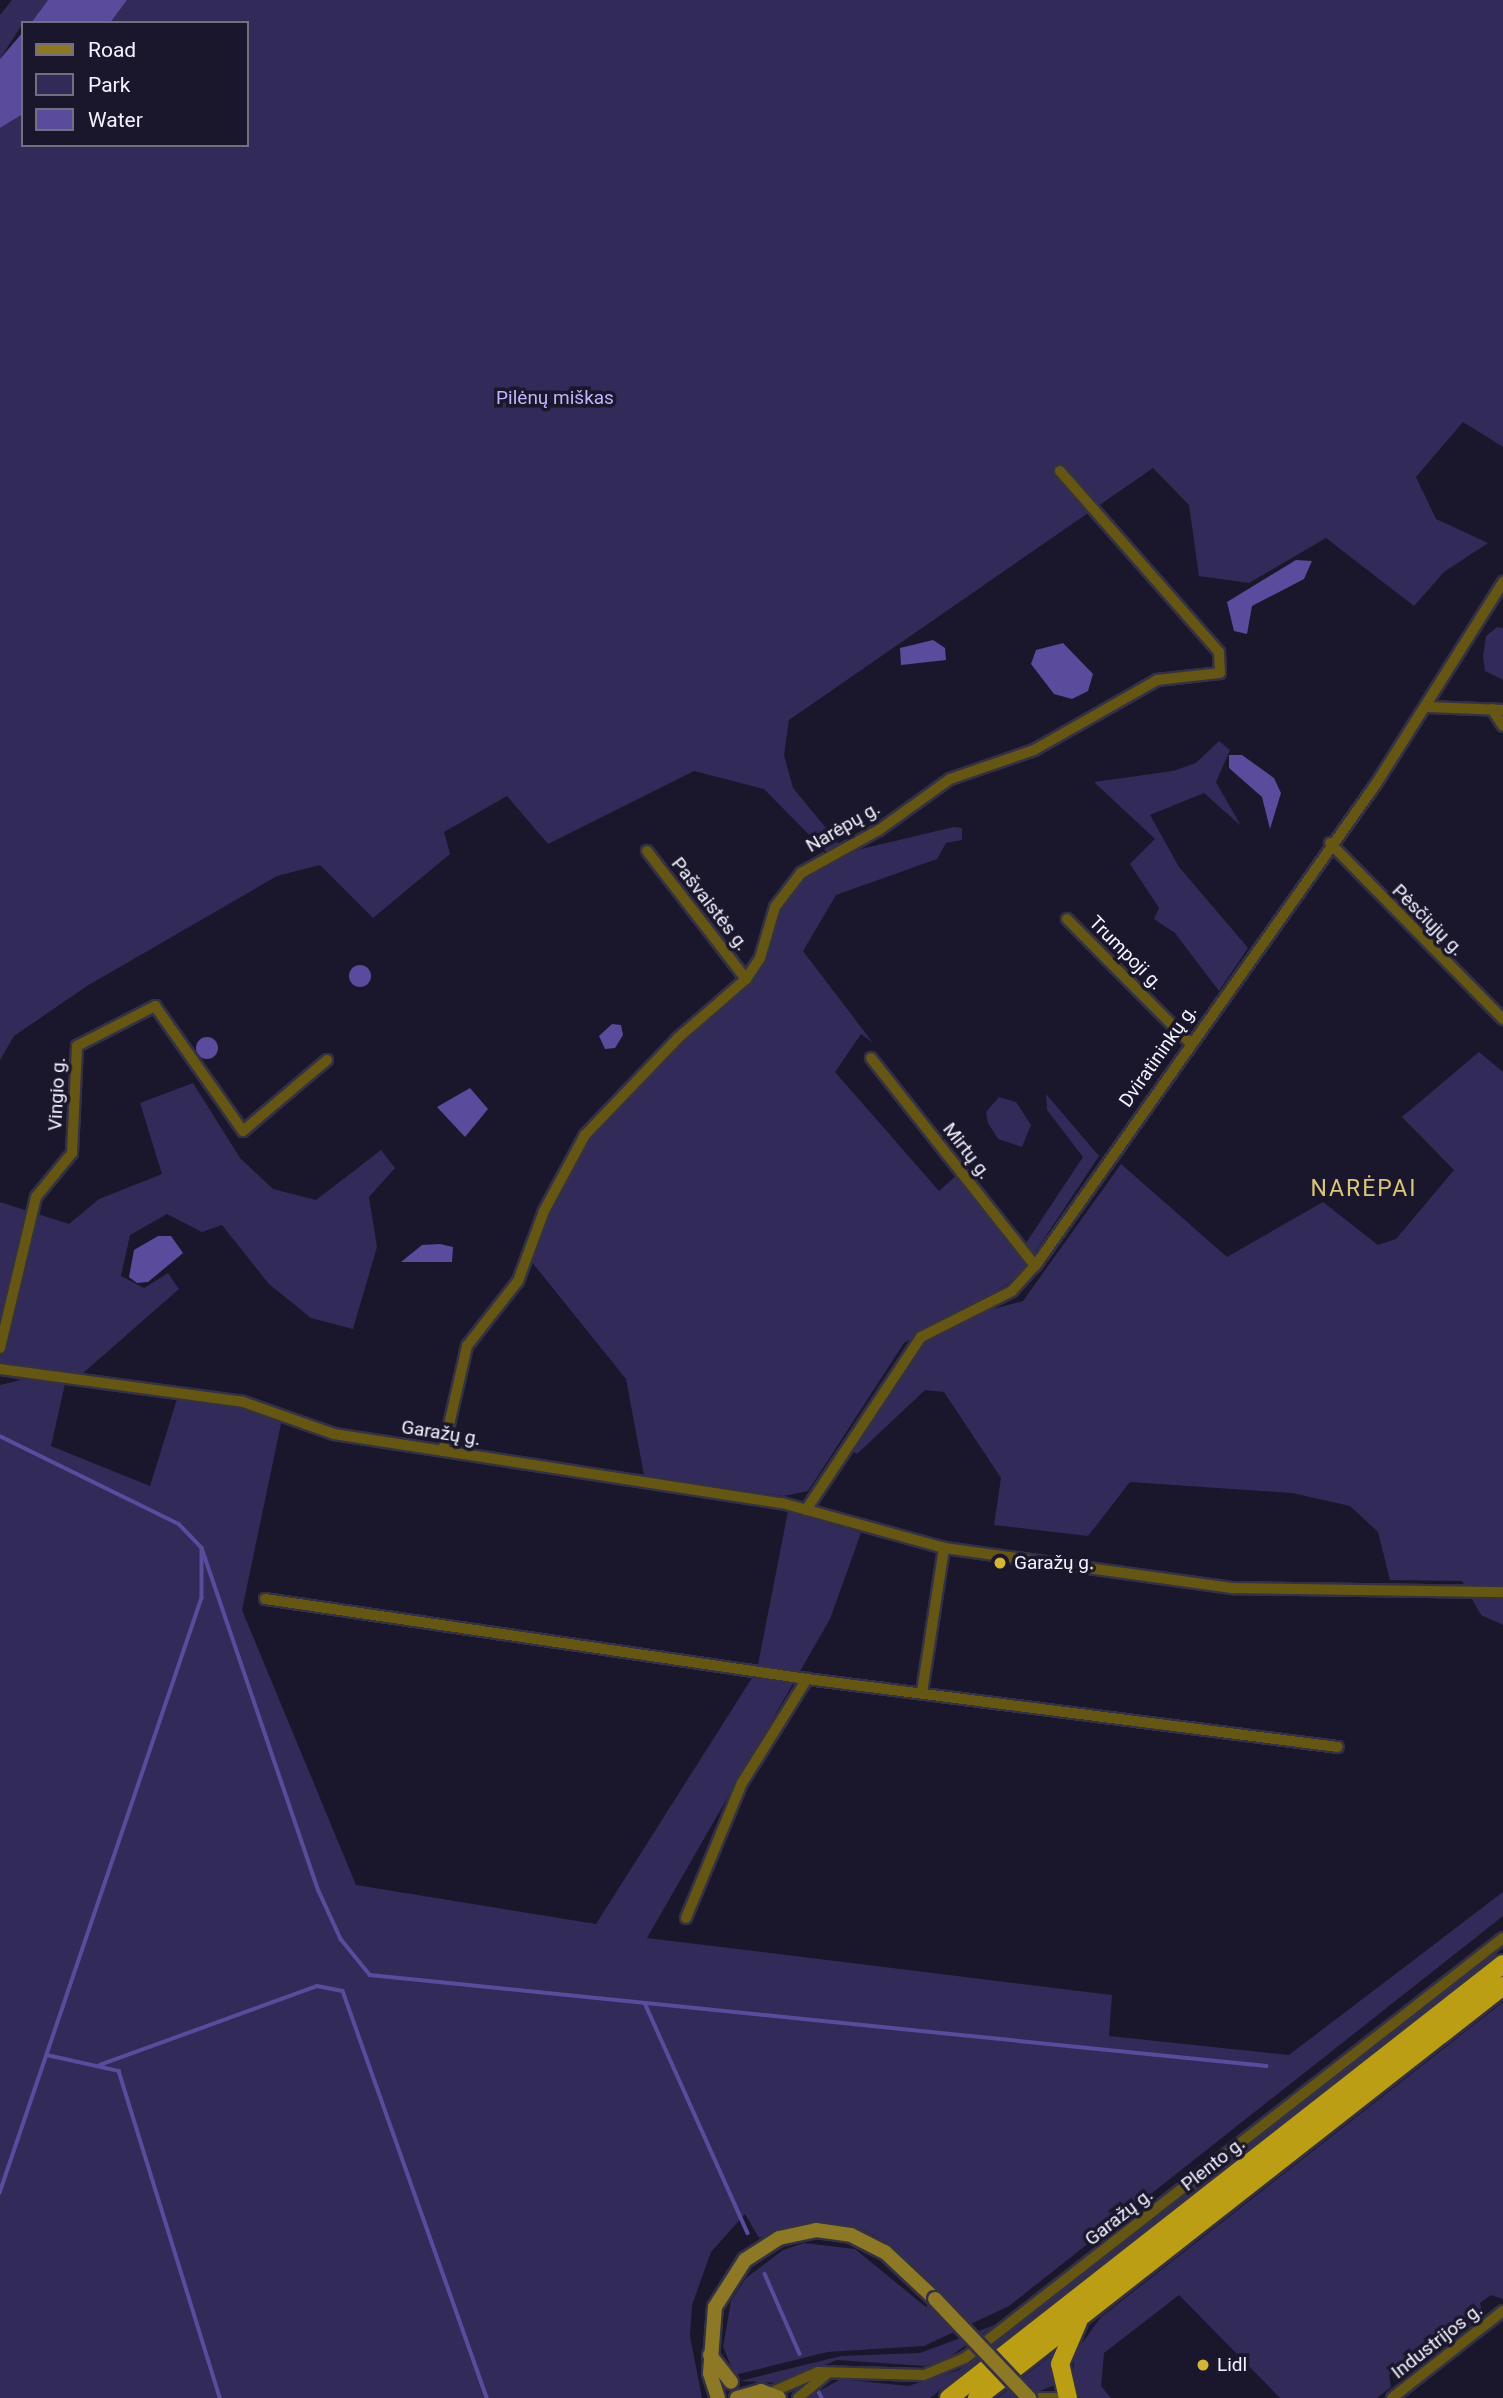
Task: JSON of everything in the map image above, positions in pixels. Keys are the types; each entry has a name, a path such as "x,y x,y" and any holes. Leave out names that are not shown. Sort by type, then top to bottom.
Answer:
{"highway":[{"name":"Plento g.","path":"949,2398 1503,1964"},
{"name":"Plento g.","path":"977,2398 1503,1986"},
{"path":"1068,2398 1060,2364 1080,2318"}],"main road":[{"path":"718,2398 710,2354 715,2307 732,2275 761,2248 797,2233 834,2232 869,2242 935,2300 1029,2398"},
{"path":"710,2354 732,2382"},
{"path":"737,2398 774,2395"}],"street":[{"name":"Narėpų g.","path":"443,1451 467,1346 513,1290 544,1211 585,1135 678,1038 746,979 784,890 811,866 879,830 950,779 1034,750 1157,680 1220,673 1219,652 1060,471"},
{"name":"Dviratininkų g.","path":"806,1510 921,1337 1012,1291 1035,1266 1189,1042 1428,707 1503,582"},
{"path":"1428,707 1497,710 1503,726"},
{"name":"Pėsčiųjų g.","path":"1330,843 1503,1019"},
{"name":"Pašvaistės g.","path":"647,851 746,979"},
{"name":"Trumpoji g.","path":"1067,919 1189,1042"},
{"name":"Vingio g.","path":"0,1348 36,1198 72,1153 77,1046 155,1006 243,1131 327,1060"},
{"name":"Mirtų g.","path":"872,1058 1035,1266"},
{"name":"Garažų g.","path":"0,1369 243,1402 334,1434 806,1510 944,1548 1234,1588 1503,1592"},
{"path":"922,1692 944,1548"},
{"path":"265,1599 807,1679 1338,1747"},
{"path":"686,1918 741,1783 807,1679"},
{"name":"Garažų g.","path":"774,2395 831,2371 924,2375 965,2358 1503,1938"},
{"name":"Industrijos g.","path":"1392,2398 1503,2311"},
{"path":"798,2398 831,2371"},
{"path":"1034,2398 1062,2398"}],"green space":[{"path":"12,0 48,0 32,21 21,21 21,26 0,59 0,15"},
{"name":"Pilėnų miškas","path":"127,0 1503,0 1503,447 1463,422 1416,477 1436,519 1488,543 1444,572 1414,606 1326,538 1249,583 1199,576 1189,505 1153,468 789,720 784,755 793,788 840,845 826,852 764,789 694,771 548,844 507,796 444,832 450,854 373,918 320,865 277,876 87,986 14,1036 0,1060 0,128 21,115 21,147 248,147 248,21 111,21"},
{"path":"1497,627 1503,628 1503,680 1485,671 1483,656 1486,636"},
{"path":"1219,741 1230,750 1216,782 1241,826 1204,793 1150,815 1179,867 1248,948 1219,991 1175,933 1154,919 1159,908 1130,864 1155,839 1094,782 1173,771 1196,763"},
{"path":"954,827 962,828 962,840 946,843 937,859 836,895 803,951 873,1043 861,1034 835,1072 939,1191 966,1167 1026,1243 1083,1157 1047,1110 1046,1094 1099,1156 1018,1278 904,1343 808,1491 783,1496 644,1475 626,1379 531,1261 548,1211 599,1125 760,969 784,904 802,880 826,861 865,848"},
{"path":"1479,1052 1503,1072 1503,1625 1481,1615 1462,1581 1390,1580 1378,1532 1350,1506 1292,1493 1130,1482 1088,1536 994,1525 1001,1478 944,1392 925,1390 857,1454 848,1449 918,1346 979,1313 1023,1301 1121,1164 1227,1257 1323,1202 1378,1245 1396,1239 1454,1170 1402,1117"},
{"path":"193,1083 240,1158 273,1189 316,1200 381,1150 395,1168 369,1197 377,1247 353,1329 311,1318 269,1284 222,1225 202,1232 167,1214 130,1235 121,1276 144,1288 168,1273 179,1289 82,1374 67,1375 51,1446 150,1486 177,1399 250,1408 282,1419 242,1610 356,1885 596,1924 757,1670 788,1511 861,1533 830,1619 647,1938 1112,1995 1109,2036 1289,2055 1503,1892 1503,1916 1009,2306 924,2346 827,2352 735,2375 723,2347 731,2301 746,2278 783,2250 804,2243 855,2249 926,2307 942,2292 888,2243 865,2231 819,2221 759,2238 745,2214 711,2252 692,2305 690,2336 702,2398 0,2398 0,1385 21,1380 0,1376 0,1202 69,1224 99,1199 162,1174 140,1103"},
{"path":"999,1097 1016,1102 1031,1125 1022,1147 998,1139 988,1123 986,1112"},
{"path":"1503,1943 1495,1957 930,2398 806,2398 841,2379 908,2386 959,2370"},
{"path":"1503,2002 1503,2299 1491,2295 1480,2303 1483,2316 1410,2372 1400,2366 1389,2375 1391,2387 1377,2398 1280,2398 1179,2295 1104,2353 1101,2386 1111,2398 1080,2398 1073,2385 1074,2354 1101,2317"},
{"path":"995,2325 945,2360 925,2366 837,2360 780,2383 740,2381 841,2356 920,2353"},
{"path":"1058,2350 1055,2385 1022,2398 997,2398"}],"water":[{"path":"48,0 127,0 111,21 32,21"},
{"path":"21,34 21,115 0,128 0,59"},
{"path":"1296,560 1312,561 1304,579 1252,606 1247,634 1234,631 1227,602"},
{"path":"933,640 945,648 946,660 901,665 900,648"},
{"path":"1063,643 1093,674 1088,691 1072,699 1054,694 1031,664 1036,650"},
{"path":"1229,755 1242,755 1274,778 1281,793 1270,829 1262,797 1229,768"},
{"path":"360,965 368,968 371,976 368,984 360,987 352,984 349,976 352,968"},
{"path":"612,1024 621,1025 623,1035 615,1048 605,1049 599,1036"},
{"path":"203,1037 211,1037 218,1044 218,1052 211,1059 203,1059 196,1052 196,1044"},
{"path":"470,1088 488,1109 465,1137 437,1107"},
{"path":"158,1236 171,1236 183,1253 148,1282 137,1283 129,1277 134,1250"},
{"path":"440,1244 453,1247 452,1262 401,1262 422,1245"}],"waterway":[{"path":"0,1436 179,1524 202,1548 202,1598 0,2193"},
{"path":"202,1548 319,1891 341,1939 370,1975 1266,2066"},
{"path":"100,2065 317,1986 343,1991 487,2398"},
{"path":"645,2003 748,2233"},
{"path":"47,2055 119,2071 220,2398"},
{"path":"765,2274 800,2354"},
{"path":"819,2392 822,2398"}],"place":[{"name":"Garažų g.","path":"1000,1563"},
{"name":"Lidl","path":"1203,2365"}],"district":[{"name":"NARĖPAI","path":"1364,1189"}]}
